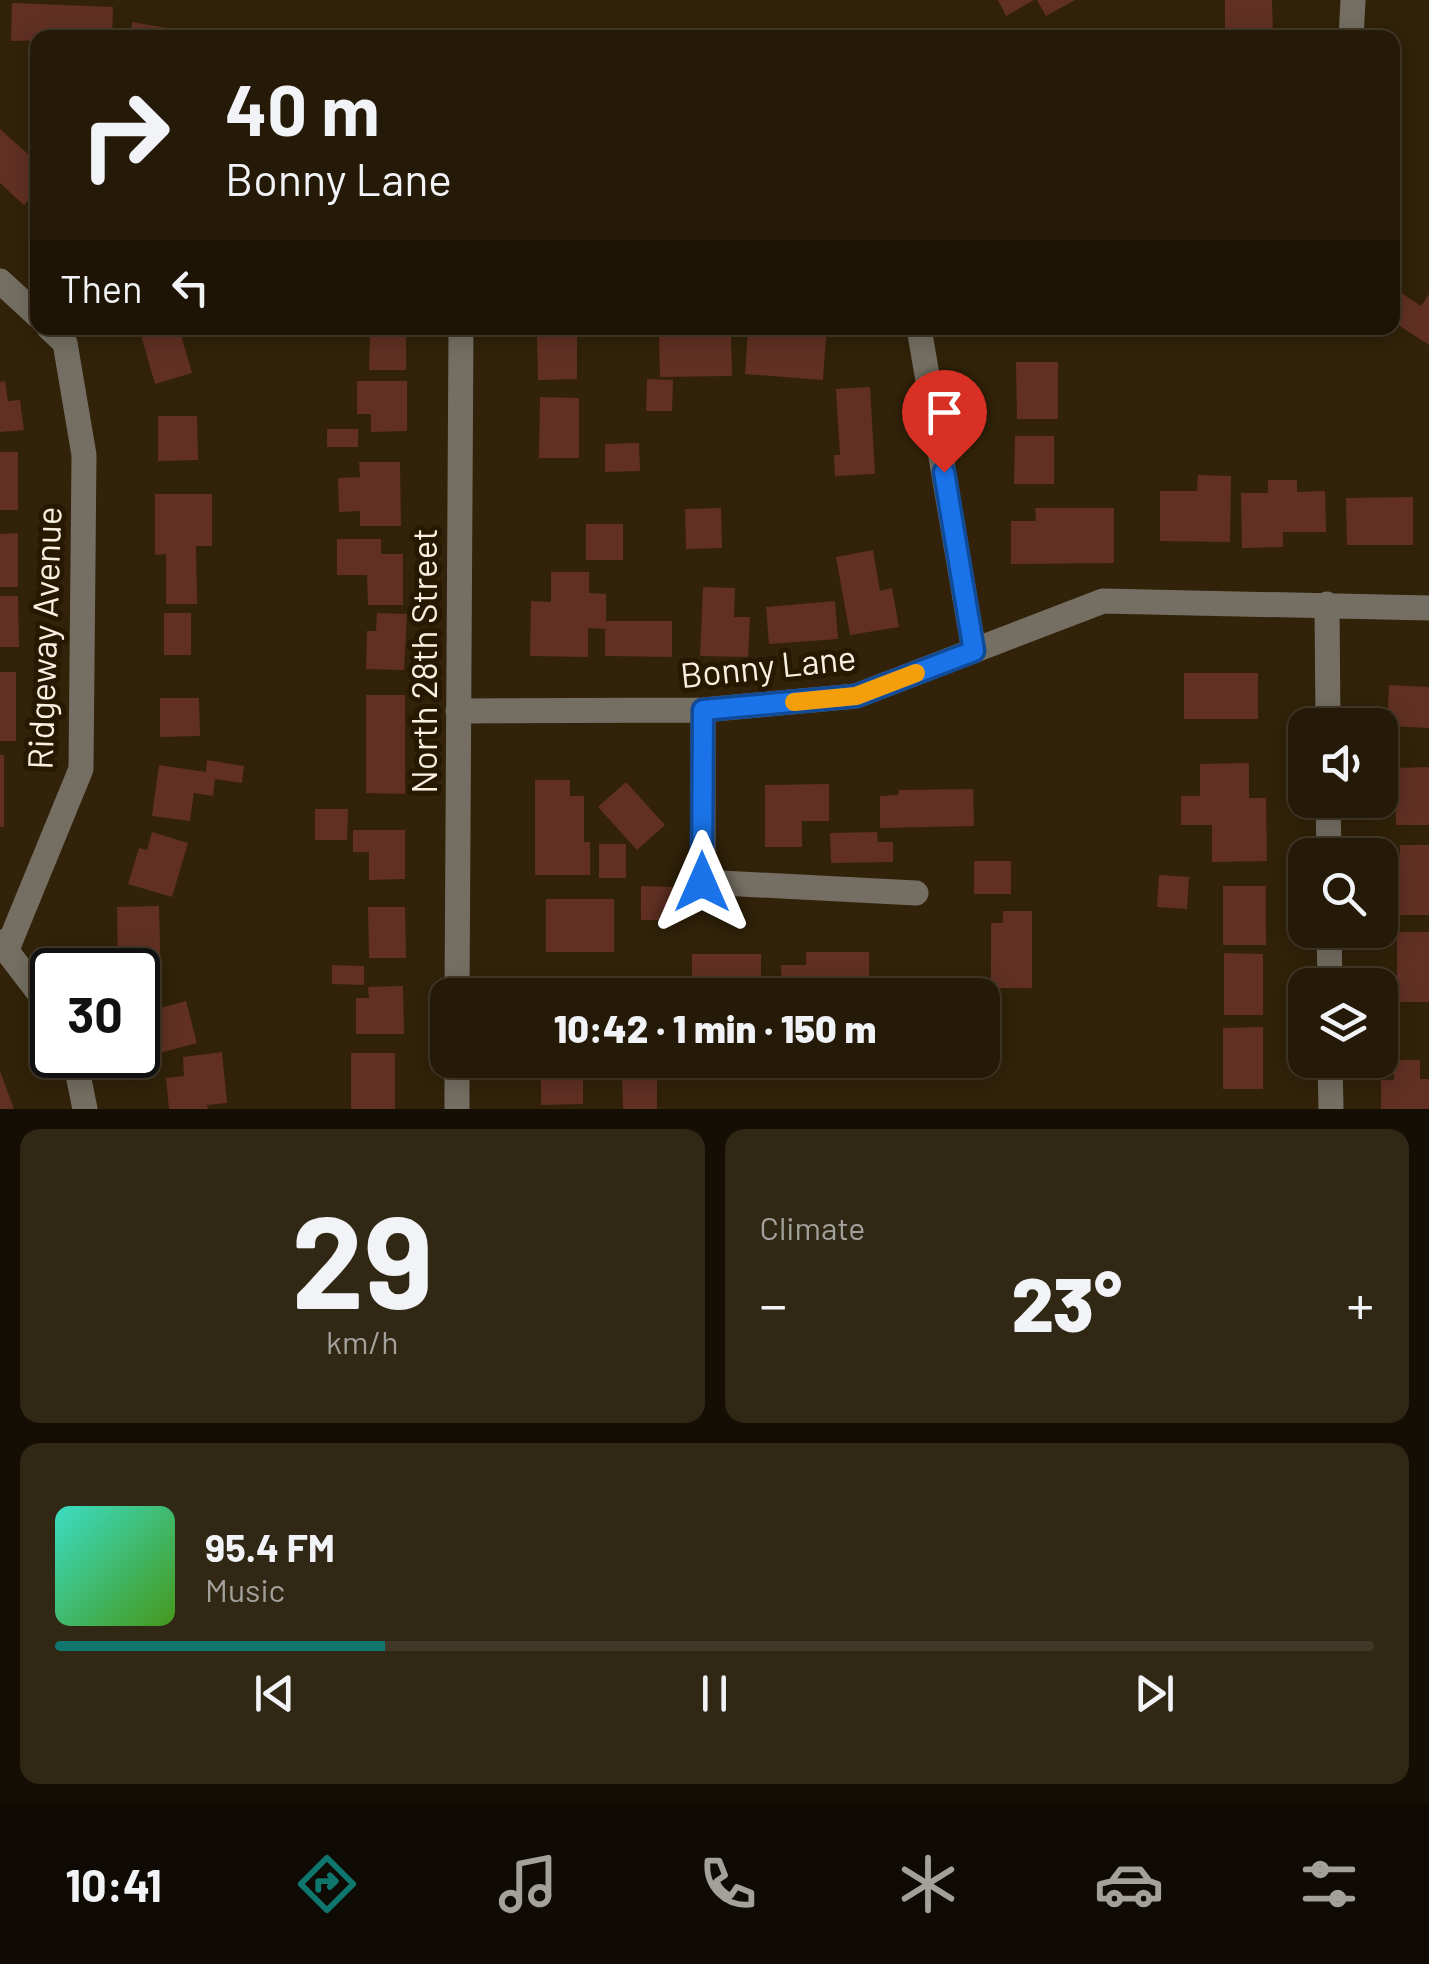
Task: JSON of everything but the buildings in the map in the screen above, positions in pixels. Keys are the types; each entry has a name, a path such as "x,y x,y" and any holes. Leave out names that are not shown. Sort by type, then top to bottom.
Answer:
{"street":[{"path":"1351,30 1353,0"},
{"path":"0,281 30,309"},
{"name":"Ridgeway Avenue","path":"4,944 81,770 84,454 65,343 56,335"},
{"name":"North 28th Street","path":"457,978 460,335"},
{"path":"920,335 974,651"},
{"name":"Bonny Lane","path":"458,711 703,710 856,696 1103,601 1429,608"},
{"path":"1327,604 1328,708"},
{"path":"703,710 702,882 916,893"},
{"path":"4,944 30,980"},
{"path":"79,1078 86,1109"},
{"path":"456,1109 457,1078"},
{"path":"1330,1078 1331,1109"}],"slow traffic":[{"path":"794,702 856,696 916,673"}],"route":[{"path":"702,882 703,710 856,696 974,651 944,472"}]}
